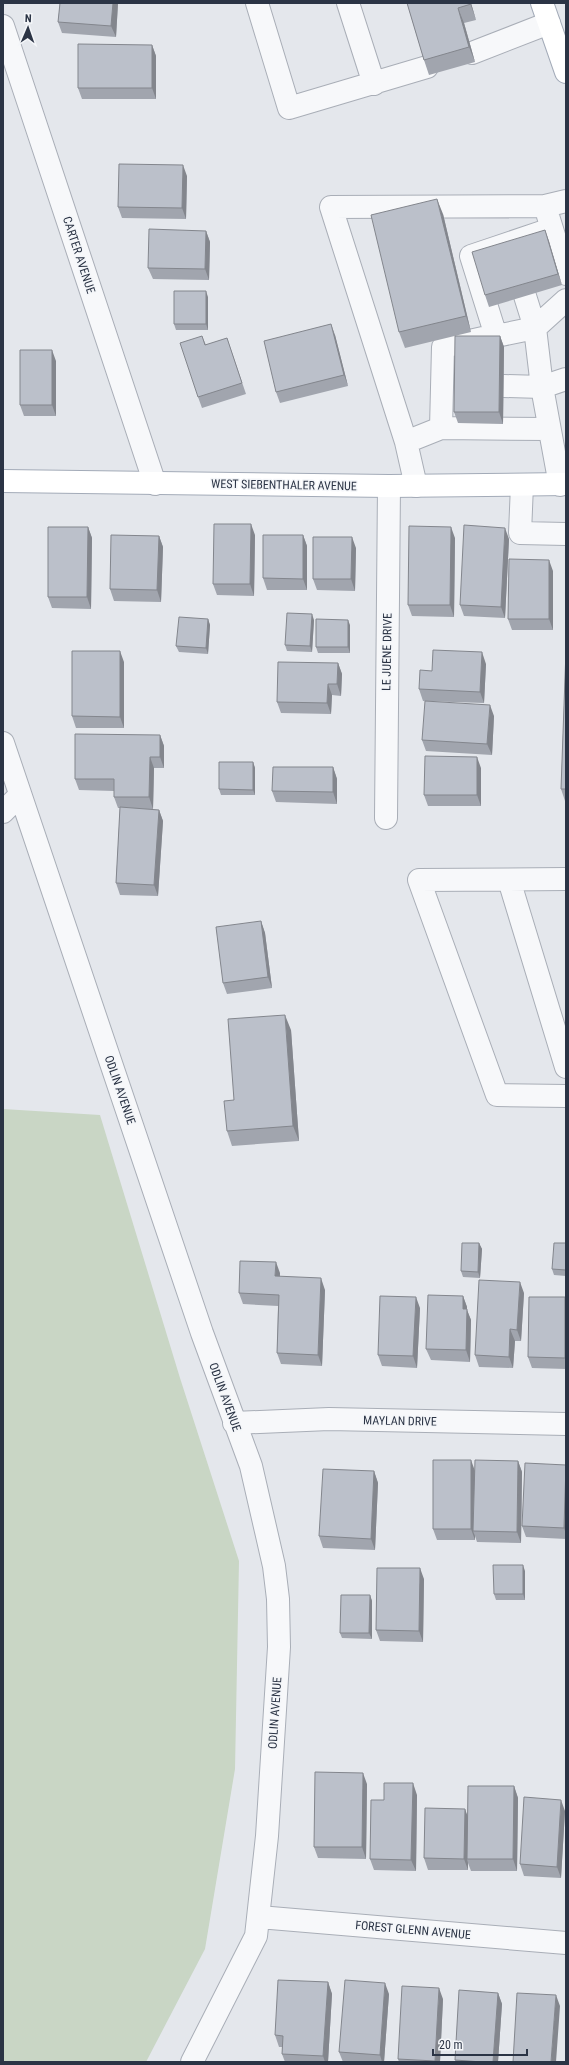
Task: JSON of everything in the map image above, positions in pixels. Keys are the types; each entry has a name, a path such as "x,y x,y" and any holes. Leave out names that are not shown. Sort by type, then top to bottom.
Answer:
{"main road":[{"path":"542,3 566,72"},
{"name":"WEST SIEBENTHALER AVENUE","path":"3,481 389,486 563,484"}],"street":[{"path":"257,3 289,108 374,84 427,67"},
{"path":"348,3 374,84"},
{"path":"472,53 549,23"},
{"name":"CARTER AVENUE","path":"3,26 11,75 155,484"},
{"path":"416,486 406,442 331,207 556,204 551,229 566,274"},
{"path":"496,336 471,256 509,248 551,229"},
{"path":"525,296 535,328 548,429 563,484"},
{"path":"441,428 450,384 443,347 535,328 566,300"},
{"path":"504,386 542,387 566,379"},
{"path":"406,442 441,428 548,429"},
{"path":"522,485 520,533 566,534"},
{"name":"LE JUENE DRIVE","path":"386,818 389,486"},
{"name":"ODLIN AVENUE","path":"3,743 202,1333 251,1466 274,1566 278,1599 279,1647 267,1836 259,1918 256,1936 247,1957 192,2062"},
{"path":"3,812 20,795"},
{"path":"566,879 420,880 496,1095 566,1096"},
{"path":"509,880 566,1067"},
{"name":"MAYLAN DRIVE","path":"234,1423 329,1419 566,1424"},
{"name":"FOREST GLENN AVENUE","path":"259,1918 566,1943"}],"green space":[{"path":"3,1109 100,1115 180,1378 239,1561 235,1769 205,1949 146,2062 3,2062"}],"building":[{"path":"60,3 113,3 111,26 58,22"},
{"path":"407,3 470,3 471,4 458,8 469,47 424,60"},
{"path":"78,44 152,45 152,88 78,88"},
{"path":"119,164 183,165 182,208 118,207"},
{"path":"437,199 466,316 399,332 371,215"},
{"path":"149,229 206,231 205,269 148,268"},
{"path":"545,230 558,274 485,295 472,252"},
{"path":"174,291 206,291 206,324 174,324"},
{"path":"331,324 344,375 276,392 264,341"},
{"path":"202,336 205,345 227,338 242,383 198,397 180,343"},
{"path":"455,336 500,336 499,412 454,412"},
{"path":"20,350 52,350 52,405 20,405"},
{"path":"214,524 251,524 250,584 213,584"},
{"path":"464,525 505,528 501,607 460,605"},
{"path":"409,526 451,527 450,605 408,605"},
{"path":"48,527 88,527 87,597 48,597"},
{"path":"111,535 159,536 157,590 110,589"},
{"path":"263,535 303,535 303,579 263,578"},
{"path":"313,537 352,537 351,579 313,579"},
{"path":"509,559 549,560 549,619 508,619"},
{"path":"287,613 312,614 310,646 285,645"},
{"path":"179,617 208,619 206,648 176,646"},
{"path":"316,619 348,620 348,647 316,647"},
{"path":"433,650 482,652 480,692 419,689 420,670 432,671"},
{"path":"566,650 566,789 561,789"},
{"path":"72,651 120,651 120,717 72,716"},
{"path":"278,662 338,663 337,684 328,684 327,703 277,702"},
{"path":"425,701 490,705 487,744 422,740"},
{"path":"75,734 160,735 160,757 150,757 149,797 114,797 114,779 75,779"},
{"path":"425,756 477,757 477,795 424,795"},
{"path":"219,762 253,762 253,790 219,789"},
{"path":"273,767 333,767 333,792 272,791"},
{"path":"120,807 159,810 154,885 116,883"},
{"path":"261,921 268,977 223,983 216,927"},
{"path":"285,1015 293,1126 227,1131 224,1101 234,1100 228,1019"},
{"path":"462,1243 479,1243 478,1272 461,1271"},
{"path":"554,1243 566,1243 566,1270 552,1269"},
{"path":"240,1261 276,1262 275,1276 321,1278 318,1355 277,1353 279,1295 239,1293"},
{"path":"479,1280 520,1282 517,1330 510,1329 509,1357 475,1355"},
{"path":"428,1295 463,1296 463,1309 467,1309 466,1350 426,1349"},
{"path":"380,1296 416,1297 413,1356 378,1355"},
{"path":"529,1297 565,1297 565,1358 528,1357"},
{"path":"433,1460 471,1460 471,1529 433,1529"},
{"path":"475,1460 518,1461 517,1532 473,1531"},
{"path":"525,1463 566,1465 564,1528 522,1526"},
{"path":"323,1469 374,1471 371,1539 319,1536"},
{"path":"493,1565 523,1565 523,1594 494,1594"},
{"path":"377,1568 420,1568 419,1631 376,1630"},
{"path":"341,1595 370,1595 369,1633 340,1633"},
{"path":"315,1772 363,1773 362,1847 314,1847"},
{"path":"384,1783 413,1783 411,1860 370,1859 371,1800 384,1800"},
{"path":"468,1786 514,1786 513,1859 467,1859"},
{"path":"524,1797 561,1800 557,1867 520,1864"},
{"path":"425,1808 465,1809 464,1859 424,1858"},
{"path":"278,1980 328,1982 323,2056 282,2054 283,2036 275,2035"},
{"path":"345,1980 385,1983 380,2055 339,2052"},
{"path":"402,1986 439,1988 435,2061 398,2059"},
{"path":"459,1990 498,1993 493,2062 455,2060"},
{"path":"517,1993 556,1995 551,2062 513,2062"}]}
